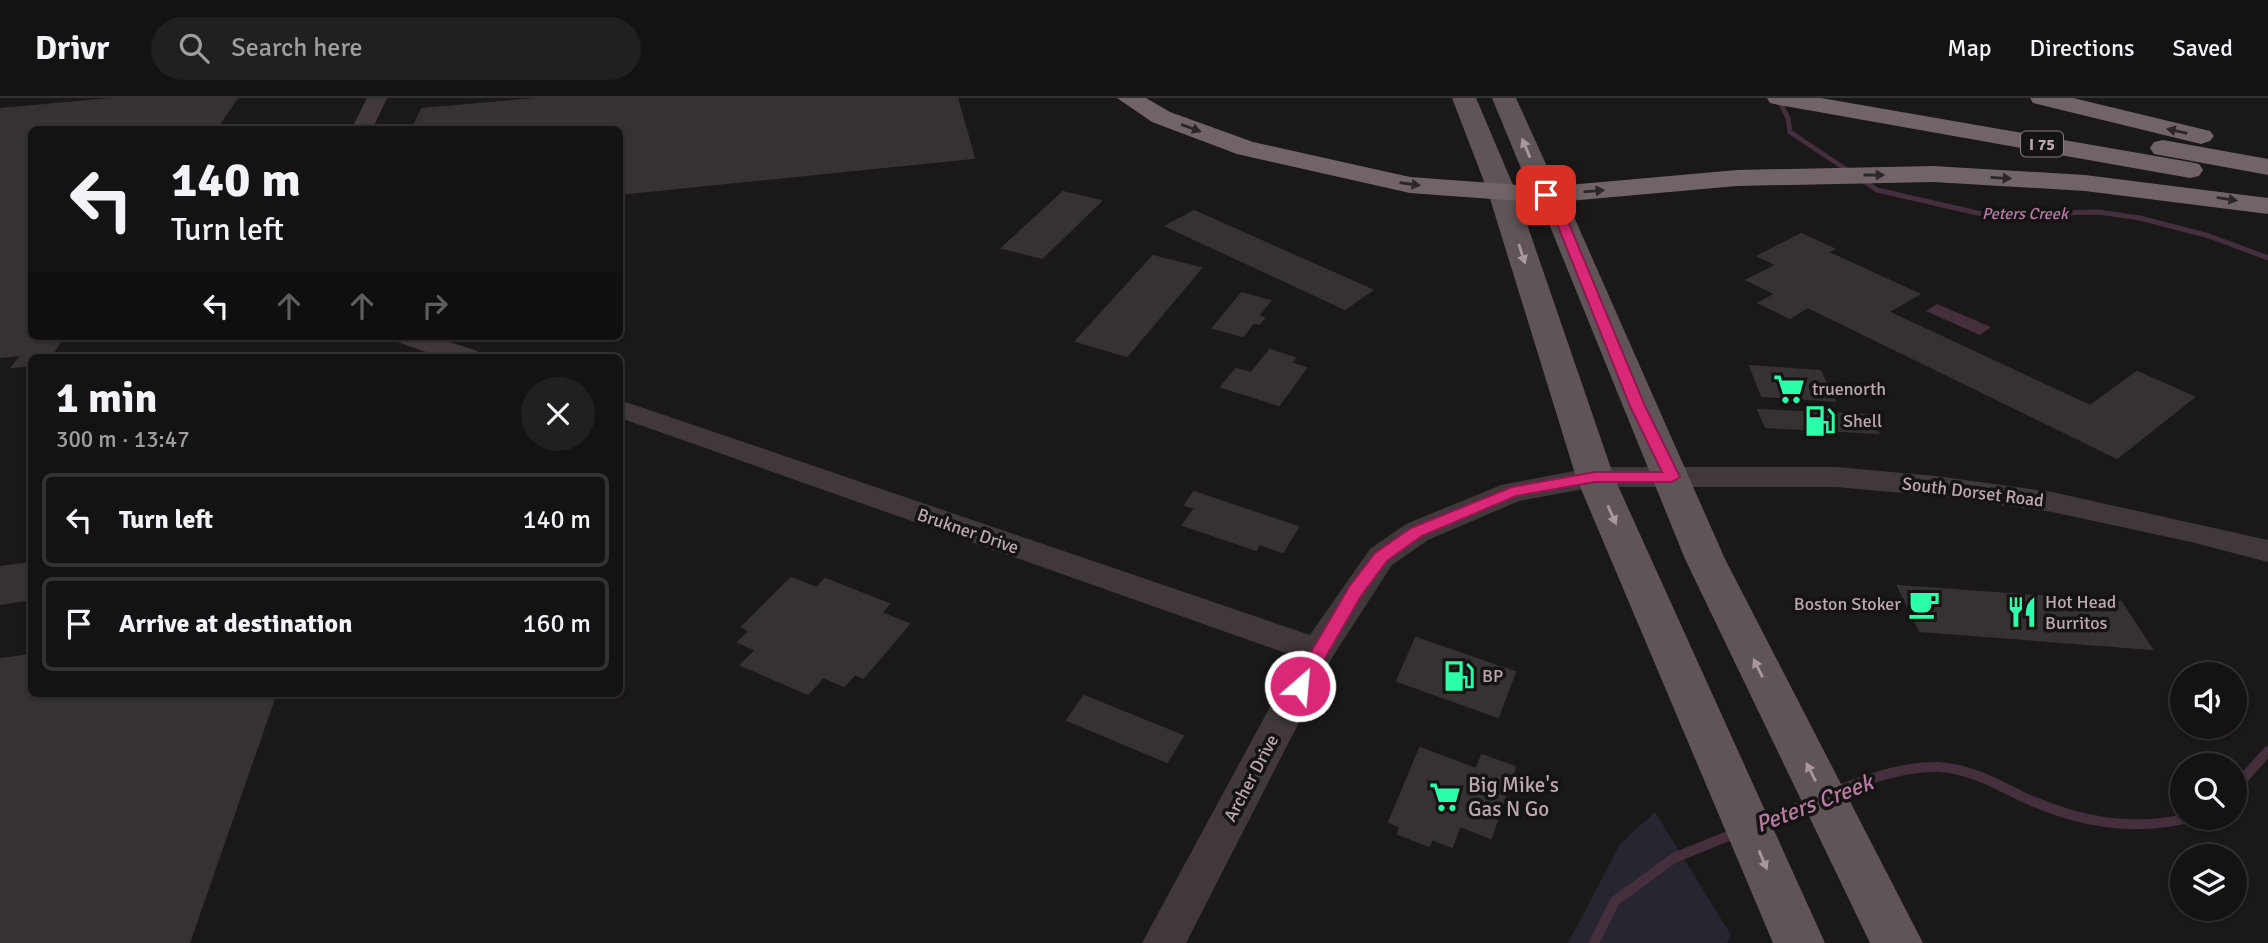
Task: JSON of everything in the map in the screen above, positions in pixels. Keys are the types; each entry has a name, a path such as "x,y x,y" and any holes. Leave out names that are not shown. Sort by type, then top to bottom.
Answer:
{"highway":[{"path":"1129,98 1161,117 1246,148 1410,185 1546,195 1737,178 1933,174 2085,183 2268,206"},
{"name":"I 75","path":"1779,98 2268,184"},
{"name":"I 75","path":"1875,98 2268,167"},
{"path":"2042,98 2268,150"}],"main road":[{"path":"1464,98 1502,192 1595,477 1799,943"},
{"path":"1504,98 1546,195 1561,219 1705,559 1898,943"}],"street":[{"path":"363,126 377,98"},
{"path":"418,340 458,354"},
{"name":"Brukner Drive","path":"623,410 1318,652"},
{"name":"Archer Drive","path":"1164,943 1318,652 1355,592 1381,557 1417,532 1512,492 1595,477 1672,477"},
{"name":"South Dorset Road","path":"1672,477 1836,477 1936,485 2052,502 2191,531 2268,551"}],"shaded area":[{"path":"1937,304 1991,327 1980,335 1926,311"},
{"path":"1655,812 1731,935 1727,943 1568,943 1620,844"}],"building":[{"path":"122,98 237,98 218,126 28,126 28,340 61,340 52,354 28,354 28,365 12,367 22,355 0,357 0,109"},
{"path":"545,98 957,98 974,158 623,194 623,126 414,126 422,109"},
{"path":"1063,192 1101,201 1042,258 1002,248"},
{"path":"1194,211 1372,290 1345,309 1166,226"},
{"path":"1801,234 1834,249 1827,252 1919,294 1888,312 2090,406 2137,372 2194,397 2117,458 1808,307 1790,318 1759,303 1776,294 1747,280 1777,265 1758,256"},
{"path":"1153,256 1201,268 1127,356 1076,341"},
{"path":"1242,293 1270,301 1258,316 1264,318 1259,324 1253,323 1243,336 1213,328"},
{"path":"1270,350 1295,358 1291,363 1306,368 1279,405 1221,387 1236,369 1251,373"},
{"path":"1750,366 1820,371 1835,401 1762,396"},
{"path":"1758,410 1868,415 1878,433 1766,427"},
{"path":"1194,492 1298,527 1283,552 1259,544 1256,550 1183,525 1195,508 1185,505"},
{"path":"28,564 28,600 0,604 0,567"},
{"path":"791,578 817,588 825,579 889,604 881,613 909,624 863,678 855,674 844,686 823,677 808,694 741,665 756,650 738,642 750,631 742,627"},
{"path":"1898,586 2121,602 2152,649 1920,631"},
{"path":"1416,638 1515,672 1498,717 1397,681"},
{"path":"28,656 28,697 275,697 189,943 0,943 0,659"},
{"path":"1084,696 1183,736 1167,762 1067,720"},
{"path":"1420,748 1476,769 1482,755 1515,767 1491,838 1460,826 1452,847 1432,839 1429,846 1398,834 1400,827 1389,822"}],"waterway":[{"name":"Peters Creek","path":"1778,98 1788,118 1790,132 1877,190 1986,215 2098,212 2140,218 2209,236 2268,258"},
{"name":"Peters Creek","path":"2247,775 2268,751"},
{"name":"Peters Creek","path":"1834,792 1898,771 1938,767 1971,774 2044,806 2086,819 2128,824 2170,822"},
{"name":"Peters Creek","path":"1760,823 1812,801"},
{"name":"Peters Creek","path":"1594,943 1615,901 1674,858 1738,832"}],"place":[{"name":"truenorth","path":"1789,389"},
{"name":"Shell","path":"1820,421"},
{"name":"Boston Stoker","path":"1924,604"},
{"name":"Hot Head Burritos","path":"2022,612"},
{"name":"BP","path":"1459,676"},
{"name":"Big Mike's Gas N Go","path":"1445,797"}],"route":[{"path":"1300,686 1355,592 1381,557 1417,532 1512,492 1595,477 1672,477 1638,406 1561,219 1546,195"}]}
